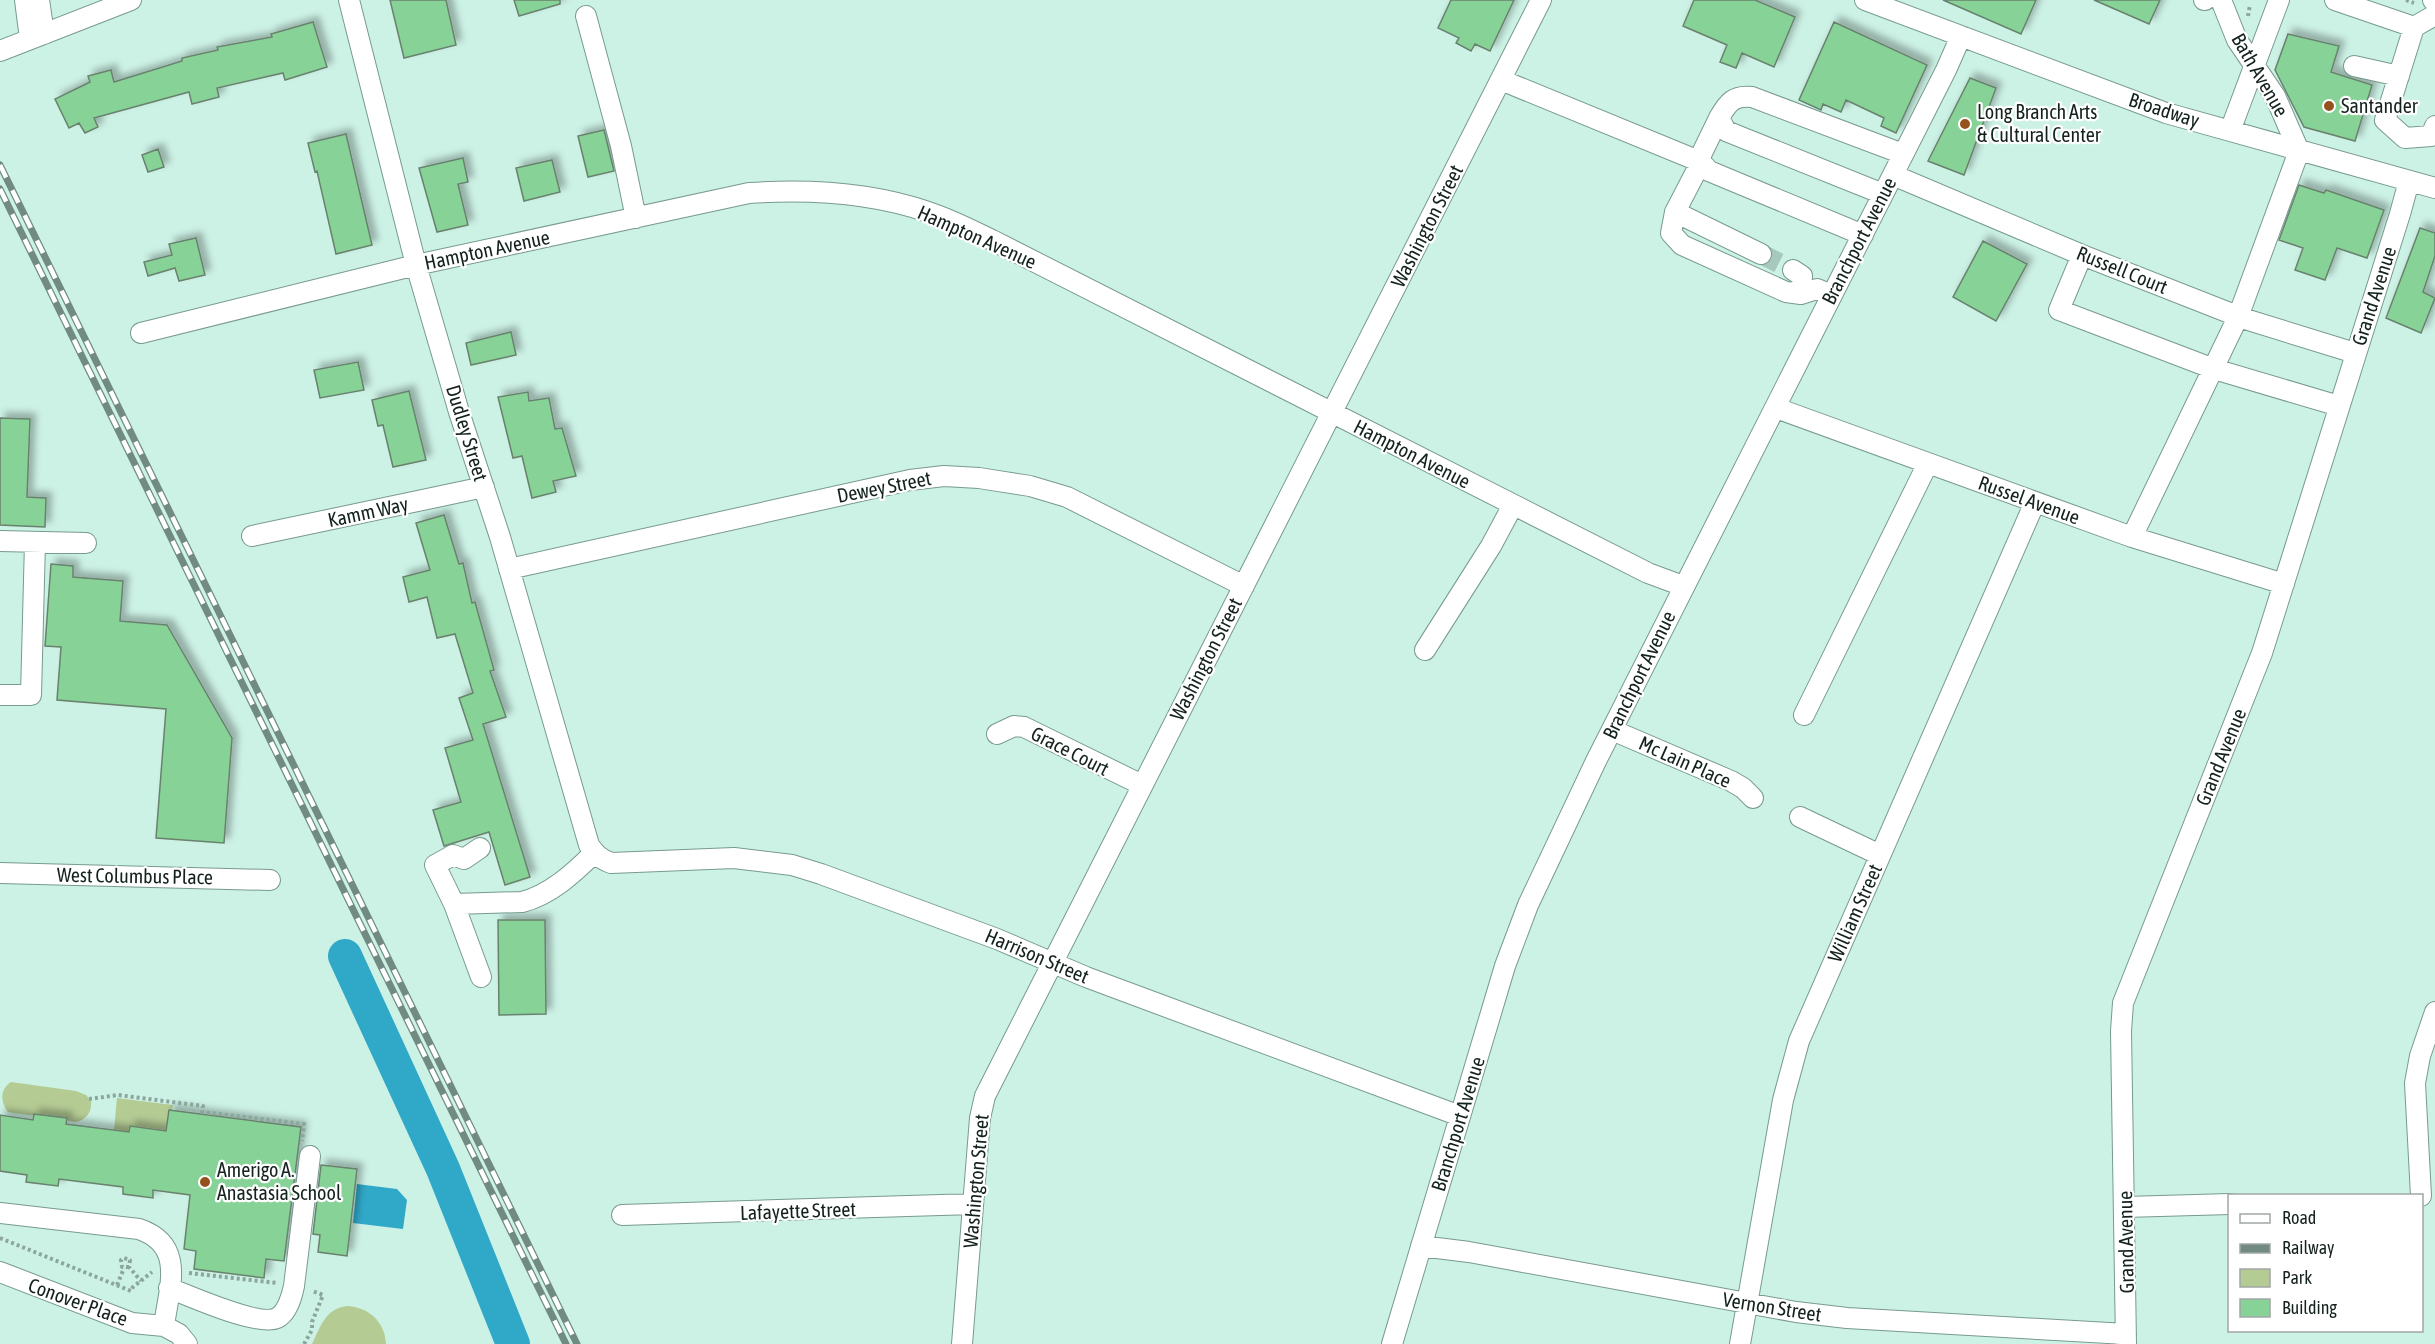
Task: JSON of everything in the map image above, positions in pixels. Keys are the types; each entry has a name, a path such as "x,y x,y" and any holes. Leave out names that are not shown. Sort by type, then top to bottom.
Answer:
{"street":[{"path":"25,0 37,36"},
{"path":"37,36 39,0"},
{"path":"0,51 131,0"},
{"name":"Dudley Street","path":"349,0 417,265 589,844 598,856"},
{"name":"Washington Street","path":"962,1344 980,1119 985,1096 1541,0"},
{"name":"Broadway","path":"1865,0 2166,113 2435,188"},
{"name":"Bath Avenue","path":"2221,0 2237,40 2275,96 2299,151"},
{"path":"2230,131 2279,0"},
{"path":"2335,0 2414,27"},
{"path":"2435,15 2414,27 2385,120 2405,138 2432,136 2435,126"},
{"path":"586,16 621,146 636,218"},
{"name":"Branchport Avenue","path":"1392,1344 1505,966 1528,905 1683,586 1776,408 1961,36"},
{"path":"2354,66 2399,76"},
{"path":"1501,80 1612,124 1701,162 1708,171 1863,234"},
{"path":"1832,295 1817,289 1801,294 1786,292 1682,245 1671,233 1675,212 1701,162 1701,155 1719,127 1727,104 1742,95 1903,154"},
{"path":"1719,127 1883,194"},
{"path":"2132,537 2238,317 2299,151"},
{"name":"Russell Court","path":"1893,176 2238,317 2355,353"},
{"name":"Grand Avenue","path":"2126,1339 2121,1031 2123,1003 2262,653 2409,181"},
{"name":"Hampton Avenue","path":"141,333 417,265 749,194 780,191 832,192 866,196 929,212 992,240 1648,573 1683,586"},
{"path":"1675,212 1761,254"},
{"path":"2082,255 2059,310 2214,369 2339,406"},
{"path":"1793,270 1802,276 1801,294"},
{"name":"Russel Avenue","path":"1776,408 2132,537 2284,584"},
{"path":"1804,715 1928,463"},
{"name":"Dewey Street","path":"509,569 910,480 944,476 979,478 1030,486 1067,497 1244,586"},
{"name":"Kamm Way","path":"252,536 484,487"},
{"name":"William Street","path":"1740,1344 1783,1100 1799,1041 2035,502"},
{"path":"1425,650 1491,546 1513,505"},
{"path":"0,541 86,543"},
{"path":"0,695 31,695 35,542"},
{"name":"Grace Court","path":"997,734 1014,726 1024,728 1142,785"},
{"name":"Mc Lain Place","path":"1612,730 1731,781 1753,798"},
{"path":"1800,817 1880,855"},
{"path":"480,848 464,859 453,855 435,865 454,904 480,977"},
{"path":"454,904 533,900 598,856"},
{"name":"Harrison Street","path":"598,856 611,863 734,858 792,865 975,931 1097,981 1460,1116"},
{"name":"West Columbus Place","path":"0,873 270,880"},
{"path":"2421,1194 2415,1083 2420,1056 2435,1012"},
{"path":"169,1288 257,1321 276,1318 283,1313 292,1296 294,1286 310,1156"},
{"name":"Lafayette Street","path":"622,1215 973,1204"},
{"path":"2125,1207 2228,1204"},
{"path":"0,1213 139,1228 152,1233 164,1244 170,1256 164,1326 179,1334 187,1344"},
{"name":"Vernon Street","path":"1421,1246 1469,1252 1747,1304 1847,1318 2126,1339"},
{"name":"Conover Place","path":"0,1272 132,1323 164,1326"}],"path":[{"path":"89,1098 118,1095 203,1106 202,1112 304,1124 302,1145 310,1156"},
{"path":"0,1238 131,1291 156,1270"},
{"path":"117,1285 126,1268 141,1281"},
{"path":"182,1272 277,1283"},
{"path":"304,1344 312,1329 312,1322 323,1295 307,1287"}],"green space":[{"path":"11,1082 76,1091 86,1095 91,1101 90,1112 76,1122 8,1112 2,1096 5,1088"},
{"path":"117,1098 173,1105 172,1110 169,1110 166,1131 130,1126 129,1132 114,1130"},
{"path":"347,1306 362,1309 374,1317 382,1328 386,1344 312,1344 325,1319 334,1311"}],"water":[{"path":"357,1184 397,1189 407,1200 403,1229 353,1223"}],"building":[{"path":"390,0 446,0 456,45 404,58"},
{"path":"514,0 560,0 560,4 519,16"},
{"path":"1451,0 1514,0 1490,51 1475,44 1471,51 1456,43 1459,38 1438,28"},
{"path":"1694,0 1755,0 1795,17 1774,67 1742,53 1736,68 1720,62 1727,45 1683,26"},
{"path":"1943,0 2036,0 2021,34"},
{"path":"2094,0 2160,0 2149,24"},
{"path":"313,22 327,67 285,80 283,73 217,88 219,97 192,104 189,92 94,118 98,127 85,133 79,123 69,128 55,99 90,82 88,76 111,70 114,82 182,61 182,58 218,50 217,47 272,37 271,34"},
{"path":"1834,22 1927,65 1896,133 1881,126 1884,118 1846,100 1841,112 1823,104 1821,110 1799,100"},
{"name":"Santander","path":"2288,34 2339,46 2331,72 2372,85 2355,141 2304,127 2275,70"},
{"name":"Long Branch Arts & Cultural Center","path":"1970,78 1996,88 1964,175 1928,161"},
{"path":"604,130 614,171 588,177 578,136"},
{"path":"346,134 372,245 336,254 317,171 315,172 308,143"},
{"path":"158,149 164,167 148,172 142,155"},
{"path":"463,158 468,182 458,184 468,225 437,232 419,168"},
{"path":"552,160 560,192 524,201 516,168"},
{"path":"2299,185 2324,193 2326,190 2384,210 2367,258 2337,248 2325,280 2295,270 2303,248 2279,240"},
{"path":"2420,228 2435,233 2435,256 2423,292 2435,298 2421,333 2386,318"},
{"path":"196,238 205,275 179,281 175,268 148,276 144,262 172,255 169,244"},
{"path":"1983,241 2027,264 1996,321 1953,297"},
{"path":"511,332 516,355 471,365 466,343"},
{"path":"358,362 364,390 320,398 314,370"},
{"path":"409,391 426,460 393,467 383,425 378,426 372,400"},
{"path":"528,392 529,401 549,398 555,429 562,428 576,476 553,481 556,492 532,498 522,456 513,458 498,397"},
{"path":"0,418 30,419 27,497 46,498 45,527 0,525"},
{"path":"444,515 459,564 463,563 472,603 475,602 494,670 490,671 506,717 483,724 530,877 505,885 489,832 444,846 433,810 461,802 445,748 473,740 459,698 473,693 455,634 437,638 427,597 409,602 403,577 430,570 416,523"},
{"path":"51,564 73,566 73,577 123,581 120,621 167,625 232,738 224,843 156,838 166,709 57,700 61,647 45,646"},
{"path":"498,920 545,920 546,1014 499,1015"},
{"path":"169,1110 301,1127 284,1261 266,1259 264,1278 194,1269 196,1251 184,1249 190,1195 153,1190 153,1198 123,1194 123,1187 59,1179 58,1186 26,1182 27,1175 0,1171 0,1115 33,1120 34,1114 67,1118 66,1124 129,1132 130,1126 166,1131"},
{"path":"321,1165 357,1169 347,1256 318,1252 320,1235 313,1234"}],"waterway":[{"path":"345,956 443,1169 513,1344"}],"tunnel":[{"path":"1761,254 1793,270"}],"railway":[{"path":"0,165 577,1344"},
{"path":"0,189 566,1344"}],"place":[{"name":"Santander","path":"2329,106"},
{"name":"Long Branch Arts & Cultural Center","path":"1965,124"},
{"name":"Amerigo A. Anastasia School","path":"205,1182"}]}
